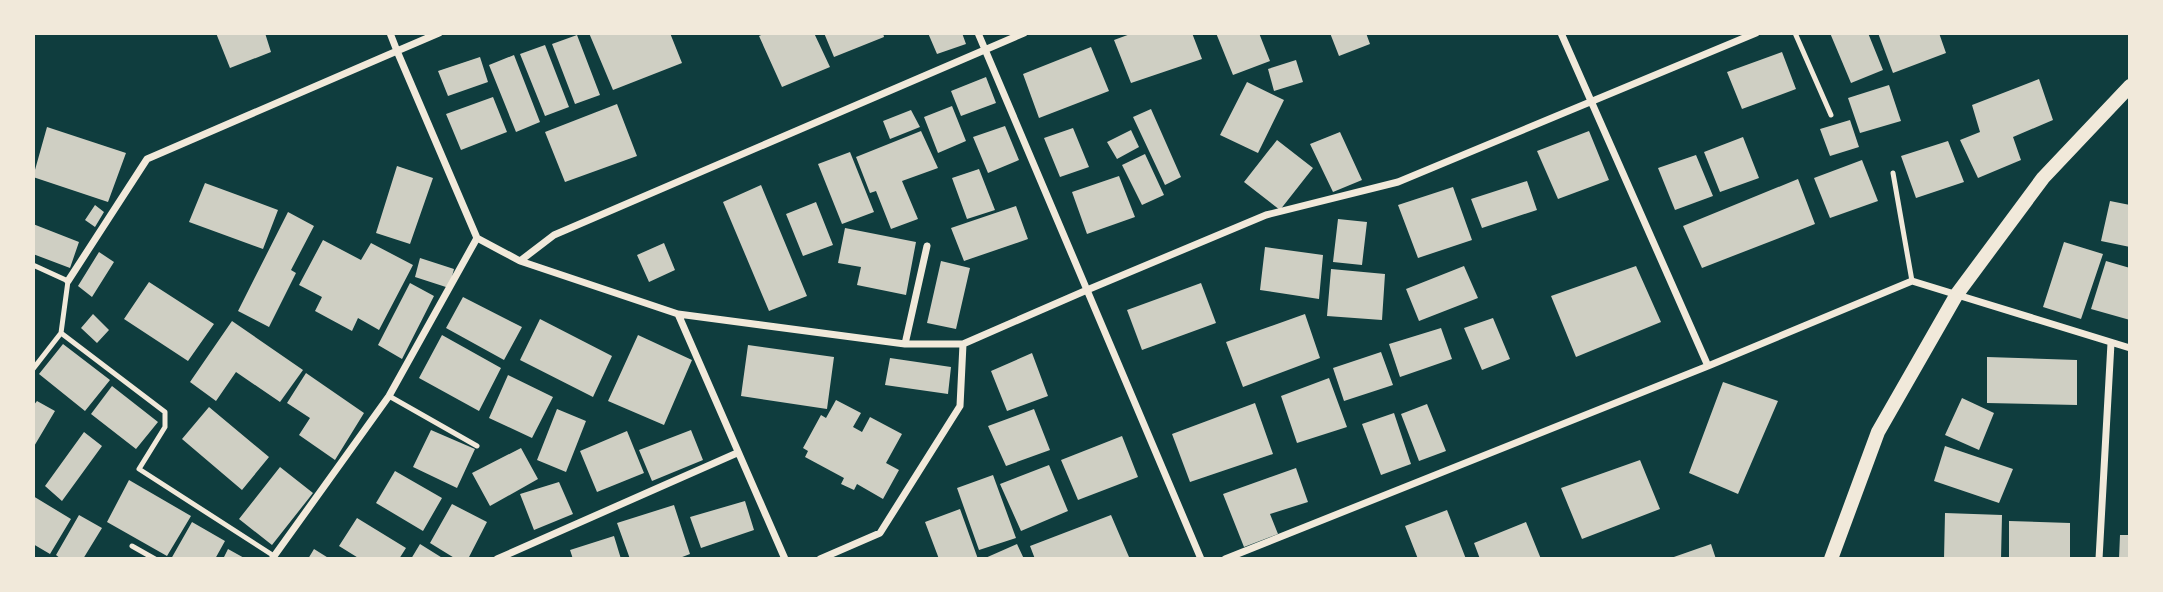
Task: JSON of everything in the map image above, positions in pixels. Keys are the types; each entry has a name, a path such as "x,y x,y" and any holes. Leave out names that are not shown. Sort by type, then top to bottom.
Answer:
{"main road":[{"path":"1831,559 1878,432 1957,294 2043,178 2130,86"}],"street":[{"path":"390,33 477,238 520,261 678,314 905,344 963,344 1266,215 1398,182 1589,100 1756,33"},
{"path":"68,281 147,159 439,33"},
{"path":"978,33 1201,559"},
{"path":"520,261 554,235 1024,33"},
{"path":"1561,33 1708,366"},
{"path":"273,557 389,396 477,238"},
{"path":"905,344 928,246"},
{"path":"1225,559 1708,366 1912,281 2130,348"},
{"path":"678,314 785,559"},
{"path":"2099,559 2111,343"},
{"path":"820,559 880,533 960,406 963,344"},
{"path":"497,559 737,453"}],"lane":[{"path":"1795,33 1831,115"},
{"path":"1893,173 1912,281"},
{"path":"33,265 68,281 61,333 33,369"},
{"path":"61,333 165,412 165,427 139,469 273,557"},
{"path":"389,396 477,446"},
{"path":"132,546 155,559"}],"building":[{"path":"216,33 265,33 271,52 230,68"},
{"path":"589,33 670,33 682,63 613,90"},
{"path":"766,33 814,33 830,67 782,87 759,36"},
{"path":"824,33 883,33 884,37 834,57"},
{"path":"928,33 962,33 966,44 937,54"},
{"path":"1133,33 1192,33 1202,59 1131,83 1114,40"},
{"path":"1216,33 1259,33 1270,61 1233,75"},
{"path":"1330,33 1366,33 1370,44 1339,56"},
{"path":"1830,33 1868,33 1883,70 1851,83"},
{"path":"1878,33 1939,33 1946,53 1893,73"},
{"path":"577,35 600,95 575,104 552,44"},
{"path":"545,45 569,107 545,116 520,54"},
{"path":"1091,47 1109,91 1039,118 1023,74"},
{"path":"1782,52 1796,89 1742,109 1727,72"},
{"path":"514,55 540,122 516,132 489,65"},
{"path":"480,57 488,82 448,96 438,71"},
{"path":"1296,60 1303,82 1274,91 1268,69"},
{"path":"986,77 996,103 961,116 951,91"},
{"path":"2039,79 2053,120 2013,137 2021,160 1978,178 1960,140 1980,132 1972,105"},
{"path":"1247,82 1284,100 1258,153 1220,135"},
{"path":"1889,85 1901,121 1860,133 1848,98"},
{"path":"493,97 507,132 461,150 446,114"},
{"path":"617,104 637,156 565,182 545,132"},
{"path":"952,106 966,141 938,153 924,117"},
{"path":"1151,109 1181,177 1165,185 1133,117"},
{"path":"911,110 920,127 890,139 883,121"},
{"path":"1850,120 1859,147 1830,156 1820,129"},
{"path":"1005,126 1019,160 988,173 973,137"},
{"path":"47,127 126,153 108,202 33,177"},
{"path":"1073,128 1089,167 1060,177 1044,138"},
{"path":"1131,130 1139,147 1117,159 1107,142"},
{"path":"921,131 938,168 902,181 918,219 891,229 876,191 870,193 856,157"},
{"path":"1589,131 1609,180 1558,199 1537,151"},
{"path":"1340,132 1362,180 1333,192 1310,144"},
{"path":"1743,137 1759,178 1720,192 1704,152"},
{"path":"1277,140 1313,168 1280,210 1244,182"},
{"path":"1948,141 1964,182 1916,198 1901,156"},
{"path":"850,152 874,212 842,224 818,164"},
{"path":"1145,154 1164,195 1142,205 1122,165"},
{"path":"1696,155 1713,196 1675,210 1658,168"},
{"path":"1862,160 1878,201 1830,218 1814,178"},
{"path":"397,166 433,178 410,244 376,233"},
{"path":"979,169 995,210 967,219 952,178"},
{"path":"1119,176 1135,217 1087,234 1072,192"},
{"path":"1798,179 1815,224 1702,268 1683,226"},
{"path":"1527,181 1537,210 1482,228 1471,199"},
{"path":"205,183 278,210 263,249 189,222"},
{"path":"761,185 807,296 769,311 723,202"},
{"path":"1453,187 1472,240 1418,258 1398,205"},
{"path":"2110,201 2130,205 2130,247 2101,241"},
{"path":"816,202 833,245 803,256 786,214"},
{"path":"95,205 104,212 95,227 85,220"},
{"path":"1016,206 1028,239 964,261 951,228"},
{"path":"288,212 314,226 291,270 296,273 269,327 238,311"},
{"path":"1338,219 1367,222 1362,265 1333,262"},
{"path":"33,224 79,242 70,268 33,254"},
{"path":"845,228 916,242 906,295 857,285 861,267 838,263"},
{"path":"323,240 361,260 371,243 413,265 379,330 358,318 352,331 315,311 322,297 299,285"},
{"path":"2064,242 2103,254 2081,319 2043,307"},
{"path":"664,243 675,270 649,282 637,255"},
{"path":"1265,247 1323,255 1319,299 1260,290"},
{"path":"99,252 114,262 92,297 78,286"},
{"path":"420,258 454,269 449,288 415,277"},
{"path":"941,261 970,268 956,329 927,323"},
{"path":"2106,261 2130,268 2130,320 2091,309"},
{"path":"1464,266 1478,298 1419,321 1406,289"},
{"path":"1636,266 1661,322 1576,357 1551,296"},
{"path":"1331,269 1385,274 1382,320 1327,316"},
{"path":"149,282 214,324 188,361 124,319"},
{"path":"410,283 434,296 402,359 378,345"},
{"path":"1201,283 1216,323 1142,350 1127,310"},
{"path":"463,297 522,327 504,360 446,328"},
{"path":"93,314 109,330 97,343 81,328"},
{"path":"1305,314 1320,358 1243,387 1226,342"},
{"path":"1493,318 1510,359 1482,370 1464,328"},
{"path":"540,319 612,356 593,397 520,360"},
{"path":"232,321 303,370 280,402 236,372 216,401 190,382"},
{"path":"1441,328 1452,359 1400,377 1389,344"},
{"path":"442,335 501,368 479,411 419,378"},
{"path":"638,335 692,360 664,425 608,401"},
{"path":"63,344 110,380 85,411 39,374"},
{"path":"748,345 834,357 827,409 741,396"},
{"path":"1381,352 1393,385 1344,401 1333,368"},
{"path":"1032,353 1048,396 1007,411 991,371"},
{"path":"1987,357 2077,360 2077,405 1987,403"},
{"path":"890,358 951,367 948,394 885,385"},
{"path":"306,373 364,413 335,460 299,435 310,418 287,403"},
{"path":"508,375 553,397 532,438 489,418"},
{"path":"1329,378 1347,427 1297,443 1281,396"},
{"path":"1723,382 1778,401 1738,494 1689,473"},
{"path":"112,386 158,422 136,449 91,414"},
{"path":"1962,398 1994,413 1979,450 1945,435"},
{"path":"836,400 861,413 853,427 862,432 870,417 902,434 886,463 899,470 883,499 857,484 854,490 841,484 844,478 805,457 808,451 803,448 821,415 826,418"},
{"path":"37,401 55,411 33,448 33,406"},
{"path":"1255,403 1273,454 1190,482 1172,434"},
{"path":"1427,404 1446,451 1419,461 1401,414"},
{"path":"209,407 269,457 242,490 182,439"},
{"path":"557,409 586,421 566,472 537,460"},
{"path":"1034,409 1050,450 1006,466 988,426"},
{"path":"1394,413 1411,464 1381,475 1362,424"},
{"path":"431,430 475,449 457,488 413,467"},
{"path":"691,430 703,460 652,481 639,450"},
{"path":"627,431 644,473 597,492 580,451"},
{"path":"84,432 102,446 62,501 45,486"},
{"path":"1122,436 1138,477 1078,500 1061,460"},
{"path":"1945,446 2013,469 1999,503 1934,481"},
{"path":"521,448 538,479 490,506 472,473"},
{"path":"1640,460 1660,509 1582,539 1561,488"},
{"path":"1049,465 1068,511 1021,531 1000,484"},
{"path":"280,467 313,493 272,545 239,519"},
{"path":"1296,468 1308,502 1270,514 1278,534 1244,547 1223,494"},
{"path":"395,471 442,498 423,531 376,503"},
{"path":"993,475 1016,538 979,550 957,488"},
{"path":"129,480 191,516 167,556 107,522"},
{"path":"559,482 573,514 534,530 520,494"},
{"path":"33,496 71,519 50,554 33,544"},
{"path":"745,501 754,530 701,548 690,517"},
{"path":"452,504 487,522 468,559 456,559 430,543"},
{"path":"674,505 690,554 677,559 630,559 617,523"},
{"path":"960,509 978,559 939,559 925,522"},
{"path":"1447,510 1466,559 1418,559 1405,526"},
{"path":"1945,513 2002,515 2001,559 1944,559"},
{"path":"79,515 102,528 83,559 61,559 56,555"},
{"path":"1111,515 1129,557 1035,559 1030,546"},
{"path":"357,518 406,548 399,559 360,559 339,546"},
{"path":"2009,521 2070,523 2070,559 2009,559"},
{"path":"192,522 225,541 215,559 171,559"},
{"path":"1526,522 1541,559 1480,559 1474,543"},
{"path":"2120,535 2130,535 2130,559 2119,559"},
{"path":"614,536 621,559 573,559 570,550"},
{"path":"420,544 444,559 411,559"},
{"path":"1017,544 1024,559 983,559"},
{"path":"1711,544 1716,559 1671,559 1671,558"},
{"path":"228,549 246,559 223,559"},
{"path":"314,549 330,559 308,559"}]}
